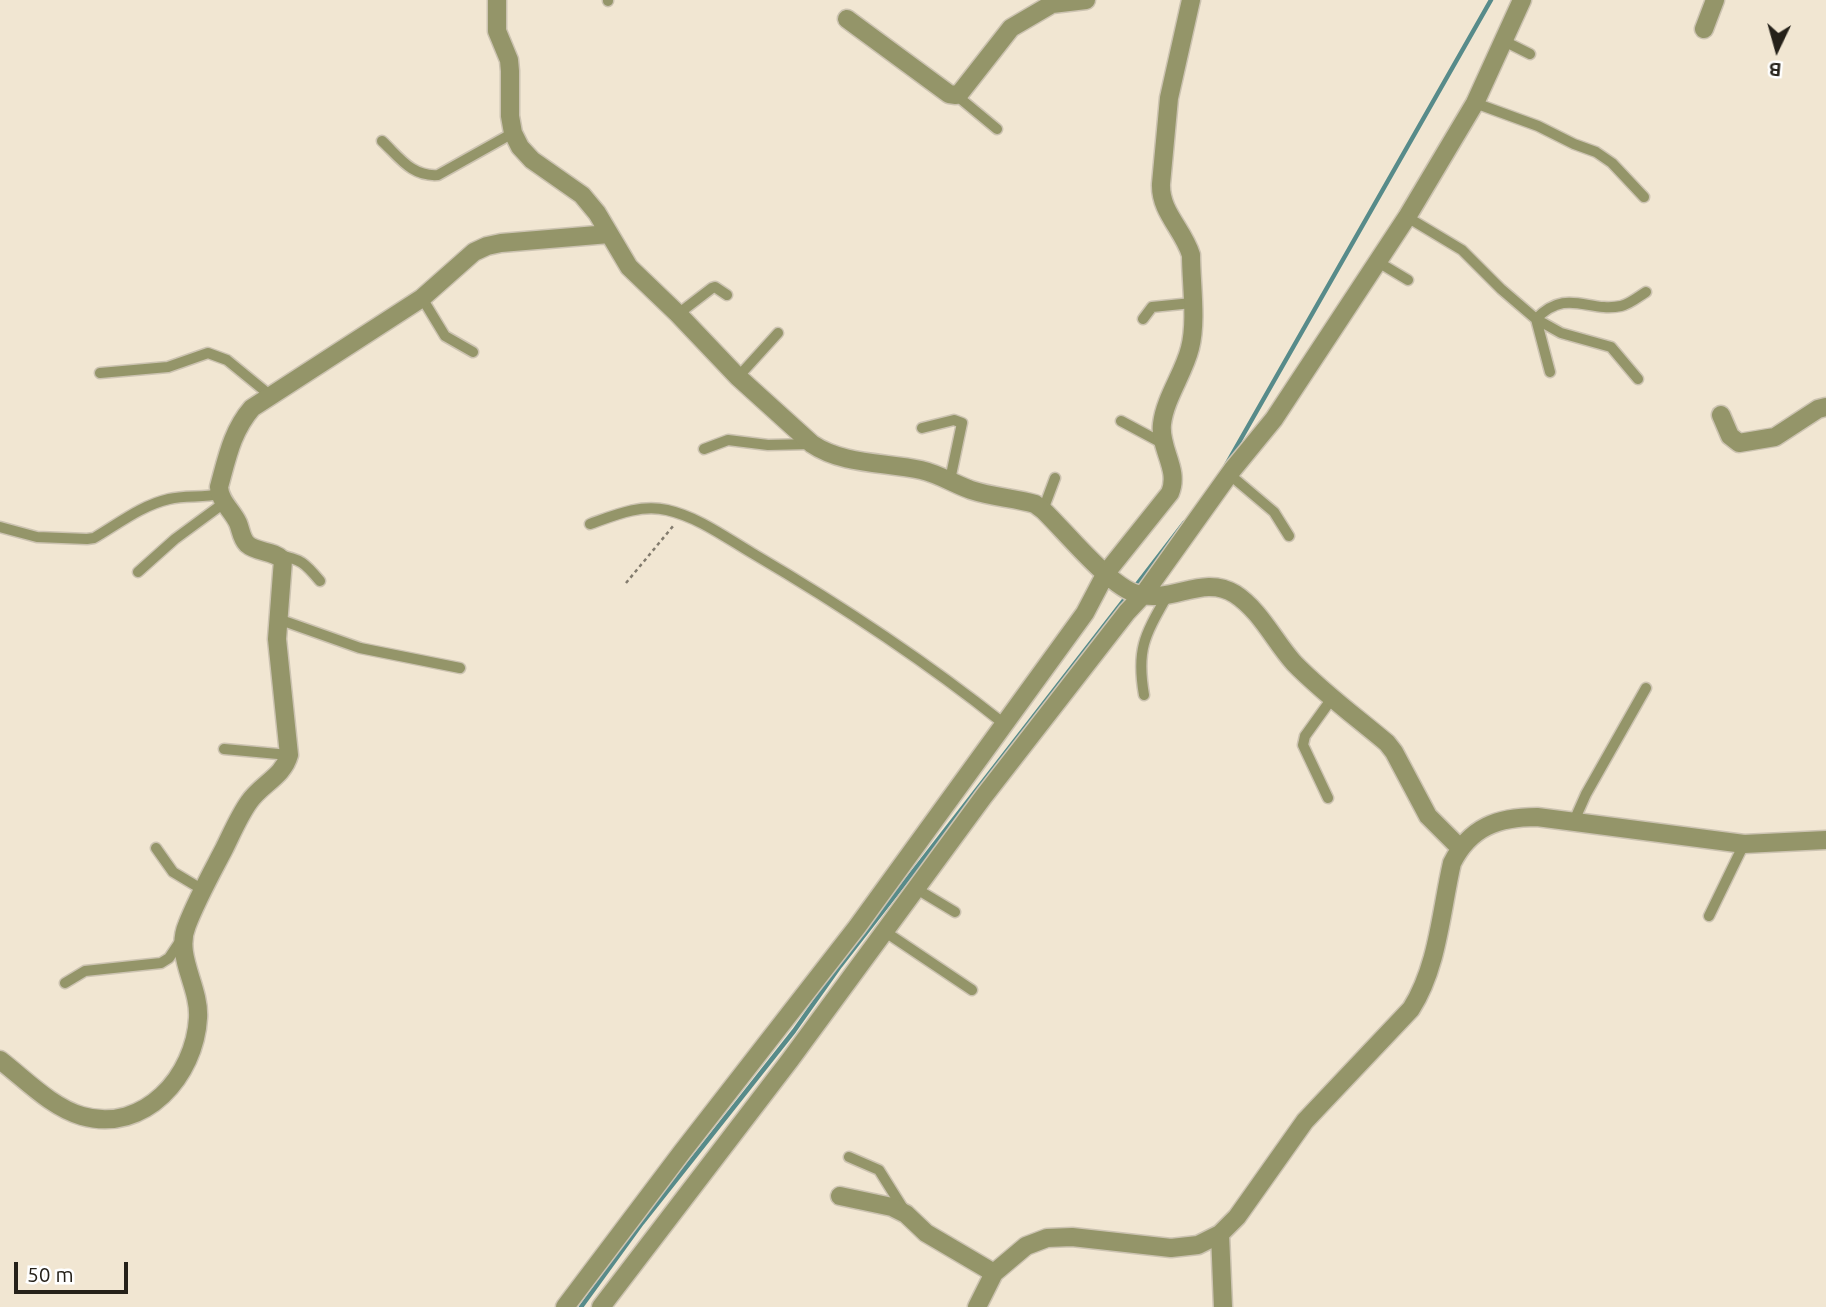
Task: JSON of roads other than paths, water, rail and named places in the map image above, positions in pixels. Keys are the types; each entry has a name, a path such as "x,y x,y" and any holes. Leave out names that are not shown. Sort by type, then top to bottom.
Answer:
{"street":[{"path":"497,0 497,31 509,60 510,116 513,133 520,147 532,160 582,195 629,267 738,377 812,444 839,457 920,470 970,489 1025,501 1043,510 1109,576 1138,595 1167,596 1202,585 1235,594 1247,604 1292,660 1394,752 1427,816 1460,848"},
{"path":"847,19 949,94 956,95 1011,28 1052,4 1086,0"},
{"path":"601,1307 790,1060 915,888 1127,612 1234,467 1274,419 1407,217 1475,103 1522,0"},
{"path":"1704,29 1716,0"},
{"path":"565,1307 857,927 1170,493 1174,474 1164,444 1162,425 1191,345 1191,255 1188,244 1163,206 1160,195 1169,98 1186,1"},
{"path":"0,1060 61,1108 83,1116 103,1119 127,1116 148,1108 168,1092 183,1072 193,1047 198,1018 197,998 182,949 183,936 203,890 250,801 282,772 289,755 277,639 285,567 278,555 248,545 243,540 238,522 222,499 219,487 232,439 241,421 252,408 422,298 474,253 487,246 609,234"},
{"path":"1721,415 1730,436 1740,443 1775,437 1818,409 1826,407"},
{"path":"977,1307 994,1273 1026,1246 1047,1238 1072,1237 1171,1248 1198,1245 1220,1234 1237,1217 1305,1121 1411,1009 1428,975 1452,863 1460,848 1479,830 1494,822 1516,817 1537,817 1744,844 1826,840"},
{"path":"840,1196 892,1207 906,1214 926,1233 994,1273"},
{"path":"1220,1234 1223,1307"}],"lane":[{"path":"1502,40 1530,54"},
{"path":"956,95 997,129"},
{"path":"1475,103 1538,126 1597,152 1612,163 1644,197"},
{"path":"382,141 412,170 425,176 438,175 513,133"},
{"path":"1407,217 1462,250 1536,319 1561,332 1611,347 1638,379"},
{"path":"1378,262 1408,280"},
{"path":"678,314 712,288 715,287 727,295"},
{"path":"1536,319 1556,303 1590,303 1613,307 1625,305 1646,292"},
{"path":"422,298 445,336 472,352"},
{"path":"1143,319 1152,307 1192,303"},
{"path":"1536,319 1550,372"},
{"path":"738,377 778,333"},
{"path":"100,373 168,367 208,353 227,360 271,396"},
{"path":"922,428 954,420 962,423 950,480"},
{"path":"1121,421 1164,444"},
{"path":"704,449 728,440 768,445 812,444"},
{"path":"1234,467 1274,512 1289,536"},
{"path":"1043,510 1055,478"},
{"path":"0,527 37,537 87,540 147,506 170,498 222,499"},
{"path":"138,572 222,499"},
{"path":"590,524 644,507 683,515 785,572 950,680 1003,723"},
{"path":"278,555 297,558 306,563 320,580"},
{"path":"1144,695 1140,671 1142,644 1167,596"},
{"path":"278,619 360,648 460,668"},
{"path":"1574,821 1586,794 1646,688"},
{"path":"1328,798 1303,745 1305,736 1333,697"},
{"path":"224,749 289,755"},
{"path":"1709,916 1744,844"},
{"path":"156,848 173,872 203,890"},
{"path":"915,888 955,912"},
{"path":"884,931 972,990"},
{"path":"65,983 75,975 92,969 161,963 169,958 183,936"},
{"path":"849,1157 879,1170 906,1214"}],"waterway":[{"path":"1226,465 1491,0"},
{"path":"1134,588 1184,523"},
{"path":"581,1307 642,1223 794,1031 840,966 1128,595"}]}
